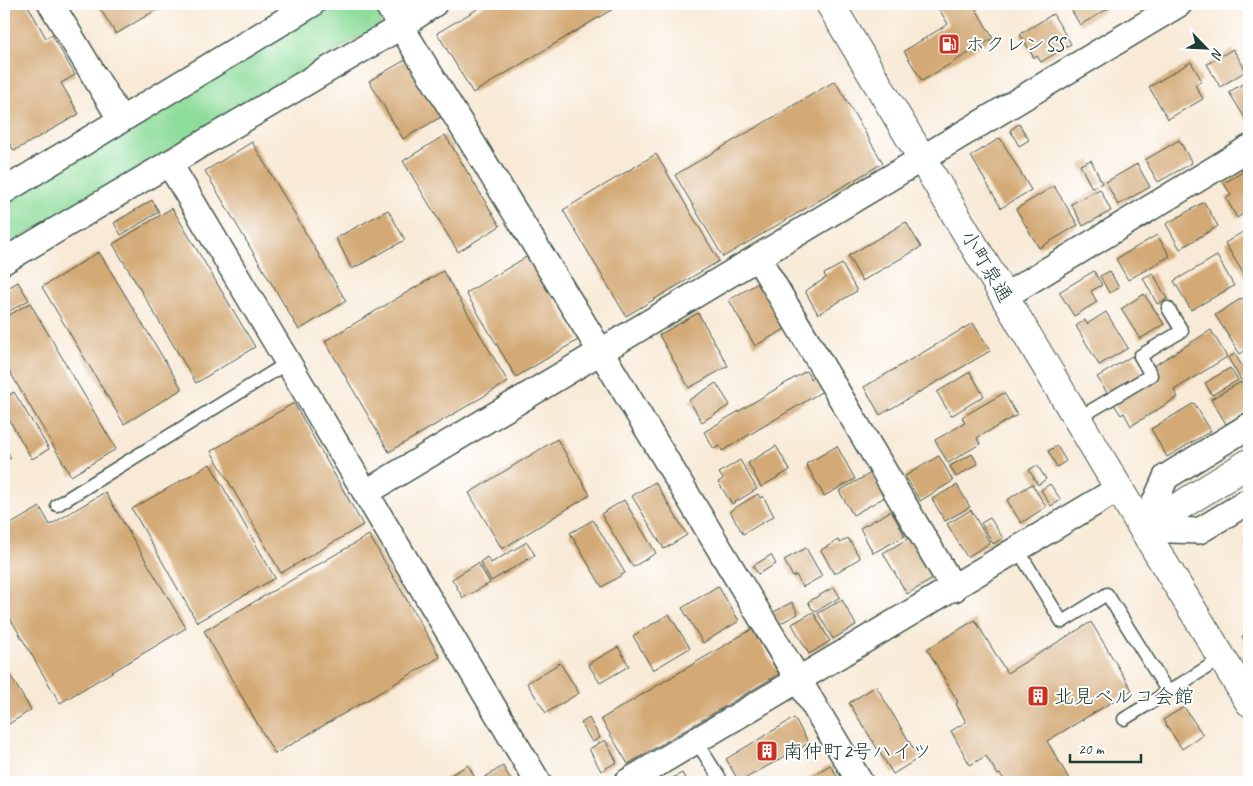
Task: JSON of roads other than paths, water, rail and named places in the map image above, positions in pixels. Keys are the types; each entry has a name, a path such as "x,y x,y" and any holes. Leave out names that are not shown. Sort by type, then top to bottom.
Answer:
{"street":[{"path":"51,4 121,120"},
{"path":"4,191 312,4"},
{"path":"387,4 601,352 860,782"},
{"path":"4,261 400,27 434,4"},
{"name":"小町泉通","path":"830,4 1118,489 1249,702"},
{"path":"367,492 1178,4"},
{"path":"1005,296 1249,148"},
{"path":"169,163 367,492 538,782"},
{"path":"758,258 954,589"},
{"path":"1143,529 1166,477 1249,426"},
{"path":"1143,529 1249,463"},
{"path":"627,782 798,679 954,589 1118,489"},
{"path":"1143,529 1198,531 1249,501"}],"lane":[{"path":"1077,419 1151,375 1140,356 1182,331 1168,308"},
{"path":"56,504 289,362"},
{"path":"1018,550 1062,622 1107,594 1168,692"},
{"path":"1124,719 1222,658"},
{"path":"696,741 722,782"}],"place":[{"name":"ホクレンSS","path":"949,44"},
{"name":"北見ベルコ会館","path":"1038,696"},
{"name":"南仲町2号ハイツ","path":"767,751"}]}
